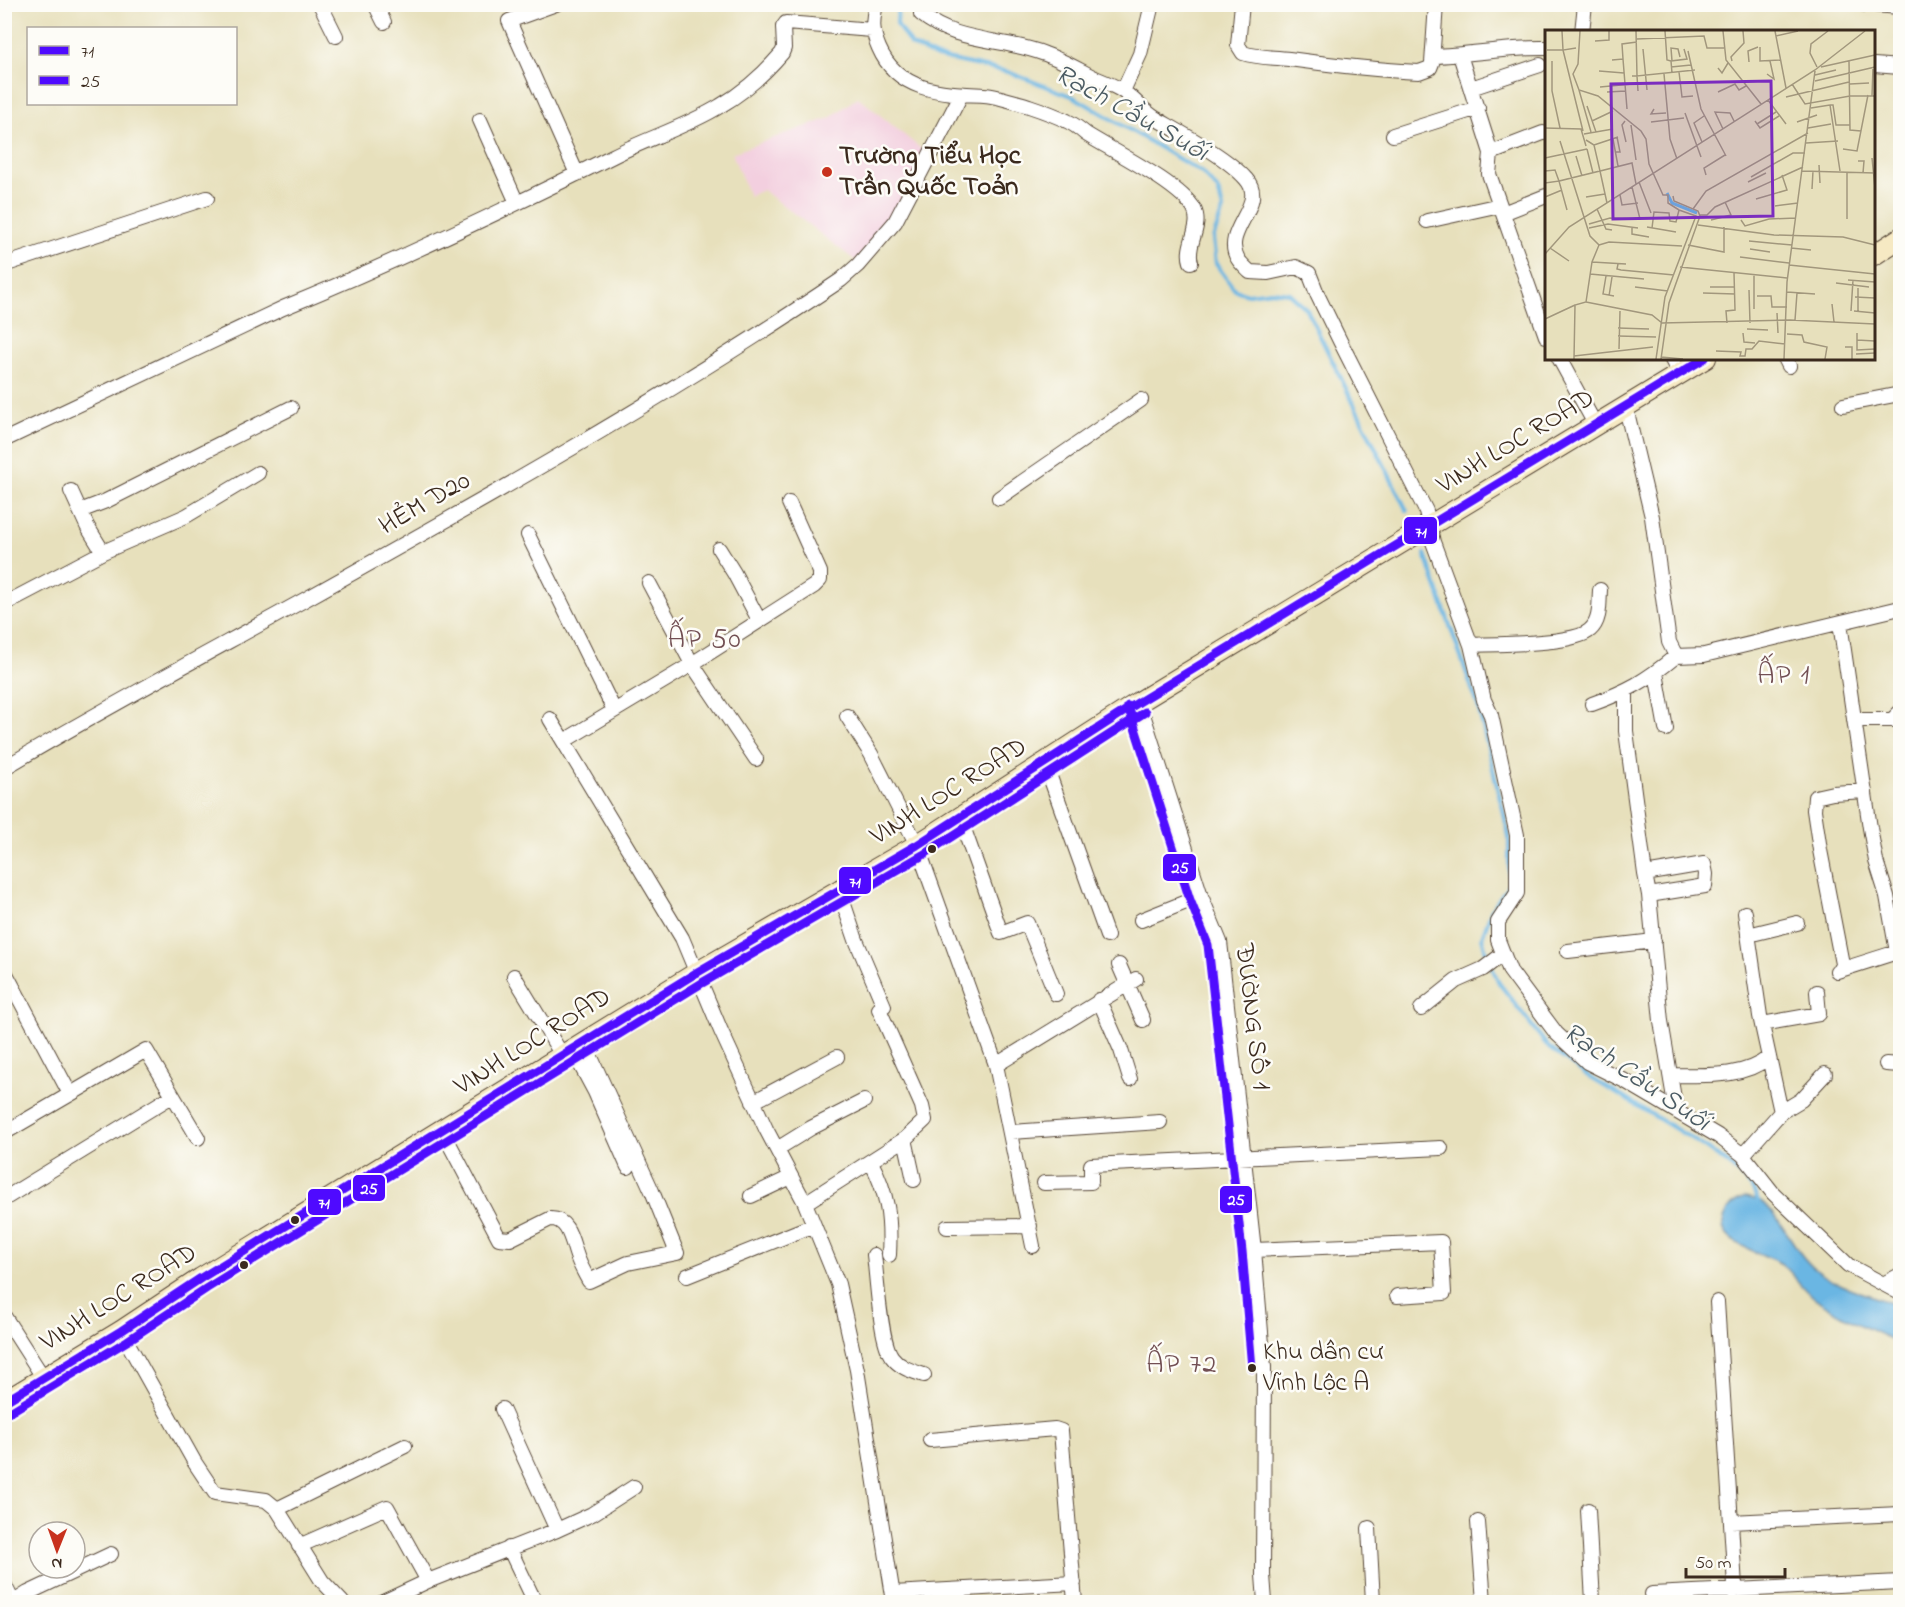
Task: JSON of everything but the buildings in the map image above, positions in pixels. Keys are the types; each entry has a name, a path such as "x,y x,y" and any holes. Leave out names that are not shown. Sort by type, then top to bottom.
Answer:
{"main road":[{"path":"1875,254 1900,238"},
{"name":"VINH LOC ROAD","path":"4,1402 696,973 917,845 1139,702 1626,408 1675,367 1699,360"}],"street":[{"path":"320,4 336,36"},
{"path":"375,4 384,22"},
{"path":"556,4 509,21 577,174"},
{"path":"876,4 872,30 883,57 898,75 923,88 961,95 981,92 1029,106 1069,122 1177,192 1193,207 1196,215 1197,225 1189,255 1191,262"},
{"path":"922,4 921,14 932,23 985,46 996,41 1045,53 1123,91 1142,110 1218,156 1247,179 1253,191 1252,202 1240,222 1234,243 1236,258 1250,273 1269,273 1296,267 1309,273 1331,323 1426,511 1433,542 1471,645 1484,700 1491,715 1518,835 1517,893 1498,922 1499,957 1556,1032 1587,1062 1676,1110 1718,1136 1743,1155 1773,1193 1848,1265 1900,1293"},
{"path":"1123,91 1140,54 1152,4"},
{"path":"1242,4 1239,45 1243,53 1347,67 1419,72 1430,68 1433,56 1436,4"},
{"path":"1582,30 1585,4"},
{"path":"1861,4 1900,7"},
{"path":"4,440 283,308 517,203 720,107 742,92 782,53 784,48 783,27 786,23 872,30"},
{"path":"1433,56 1460,56 1493,50 1545,48"},
{"path":"1460,56 1491,153 1489,174 1545,333"},
{"path":"1471,88 1540,65"},
{"path":"1875,65 1900,67"},
{"name":"HẺM D20","path":"4,768 94,714 297,604 641,408 841,280 858,265 895,222 961,95"},
{"path":"1393,135 1478,108"},
{"path":"480,120 517,203"},
{"path":"1491,153 1543,133"},
{"path":"1427,220 1501,209 1545,196"},
{"path":"4,265 207,198"},
{"path":"1560,360 1596,426"},
{"path":"1843,405 1900,394"},
{"path":"999,498 1141,400"},
{"path":"80,511 106,501 291,408"},
{"path":"1626,408 1652,517 1669,642 1676,656"},
{"path":"4,604 103,552 186,516 258,473"},
{"path":"71,491 103,552"},
{"path":"564,741 692,664 820,580 820,572 789,503"},
{"path":"528,535 614,710"},
{"path":"718,549 734,573 759,620"},
{"path":"649,583 692,664 756,759"},
{"path":"1471,645 1550,641 1583,634 1590,631 1598,619 1600,590"},
{"path":"1592,704 1626,692 1656,673 1676,656 1704,655 1900,608"},
{"path":"1840,623 1876,861 1887,896 1899,952 1839,970 1814,810 1815,797 1864,791"},
{"path":"1656,673 1666,729"},
{"path":"1626,692 1626,731 1645,874 1650,895 1661,1021 1676,1110"},
{"name":"ĐƯỜNG SỐ 1","path":"1139,702 1201,896 1220,942 1245,1158 1264,1367 1263,1575 1265,1602"},
{"path":"1854,720 1892,720 1900,712"},
{"path":"847,716 872,754 917,845 996,1065 1033,1246"},
{"path":"550,719 682,938 753,1102 805,1203 838,1284 857,1370 894,1598 1074,1583"},
{"path":"1045,763 1107,936"},
{"path":"960,818 1001,933 1027,923 1056,994"},
{"path":"1645,874 1704,864 1705,886 1650,895"},
{"path":"805,1203 871,1162 905,1138 925,1120 922,1106 879,1009 884,1006 856,940 839,890"},
{"path":"1141,920 1201,896"},
{"path":"1745,913 1762,1024 1781,1112"},
{"path":"1748,935 1797,923"},
{"path":"1568,951 1654,941"},
{"path":"1421,1009 1456,981 1483,969 1499,957"},
{"path":"1119,965 1132,981 1143,1020"},
{"path":"4,970 70,1094"},
{"path":"442,1130 499,1238 510,1239 550,1219 555,1219 564,1224 569,1233 589,1281 628,1263 677,1253 652,1191 573,1049 514,976"},
{"path":"996,1065 1132,981"},
{"path":"1762,1024 1819,1014 1817,992"},
{"path":"1099,1000 1121,1050 1130,1079"},
{"path":"573,1049 628,1167"},
{"path":"4,1133 146,1050 198,1138"},
{"path":"753,1102 837,1057"},
{"path":"1671,1075 1752,1069 1769,1057"},
{"path":"1743,1155 1781,1112 1801,1100 1825,1074"},
{"path":"4,1199 172,1096"},
{"path":"777,1149 811,1128 864,1101"},
{"path":"1011,1132 1160,1122"},
{"path":"905,1138 914,1180"},
{"path":"1044,1182 1091,1182 1091,1165 1441,1148"},
{"path":"871,1162 880,1179 888,1207 889,1255"},
{"path":"751,1196 791,1177"},
{"path":"687,1276 814,1225"},
{"path":"947,1227 1030,1226"},
{"path":"1254,1250 1441,1242 1444,1293 1397,1296"},
{"path":"874,1255 885,1342 891,1356 903,1368 924,1375"},
{"path":"1883,1284 1900,1275"},
{"path":"1717,1302 1736,1596"},
{"path":"4,1316 44,1377"},
{"path":"121,1330 214,1493 266,1500 277,1509 298,1546 322,1581 342,1602"},
{"path":"502,1409 556,1530"},
{"path":"930,1440 1055,1429 1061,1431 1075,1602"},
{"path":"277,1509 405,1446"},
{"path":"383,1602 428,1581 592,1514 634,1487"},
{"path":"298,1546 387,1507 428,1581"},
{"path":"1588,1510 1593,1602"},
{"path":"1731,1522 1900,1514"},
{"path":"1478,1522 1484,1602"},
{"path":"1369,1528 1373,1602"},
{"path":"509,1548 535,1602"},
{"path":"87,1564 111,1554"},
{"path":"4,1584 13,1602 53,1580"},
{"path":"1652,1594 1736,1596 1900,1582"}],"shaded area":[{"name":"Trường Tiểu Học Trần Quốc Toản","path":"858,97 926,153 891,219 856,261 763,190 749,196 732,153 830,118"}],"water":[{"path":"1746,1197 1757,1200 1773,1213 1807,1262 1824,1276 1900,1307 1900,1343 1832,1309 1807,1292 1783,1265 1732,1240 1725,1233 1723,1224 1726,1214 1734,1203"}],"waterway":[{"name":"Rạch Cầu Suối","path":"898,4 897,25 911,45 937,57 1008,72 1074,97 1201,172 1218,190 1223,209 1213,239 1216,264 1235,290 1248,294 1272,291 1289,293 1307,310 1407,511"},
{"name":"Rạch Cầu Suối","path":"1425,554 1478,706 1509,836 1509,884 1492,909 1482,937 1487,956 1499,983 1549,1048 1591,1078 1694,1140 1730,1165 1751,1186 1760,1205"}],"transit line":[{"name":"71","path":"4,1402 696,973 917,845 1139,702 1702,360"},
{"name":"25","path":"1128,706 1190,900 1208,945 1242,1251 1252,1368"},
{"name":"25","path":"10,1412 702,983 923,855 1145,712"}],"place":[{"name":"Trường Tiểu Học Trần Quốc Toản","path":"827,172"},
{"name":"Khu dân cư Vĩnh Lộc A","path":"1252,1368"}],"district":[{"name":"ẤP 50","path":"705,640"},
{"name":"ẤP 1","path":"1784,676"},
{"name":"ẤP 72","path":"1182,1365"}]}
